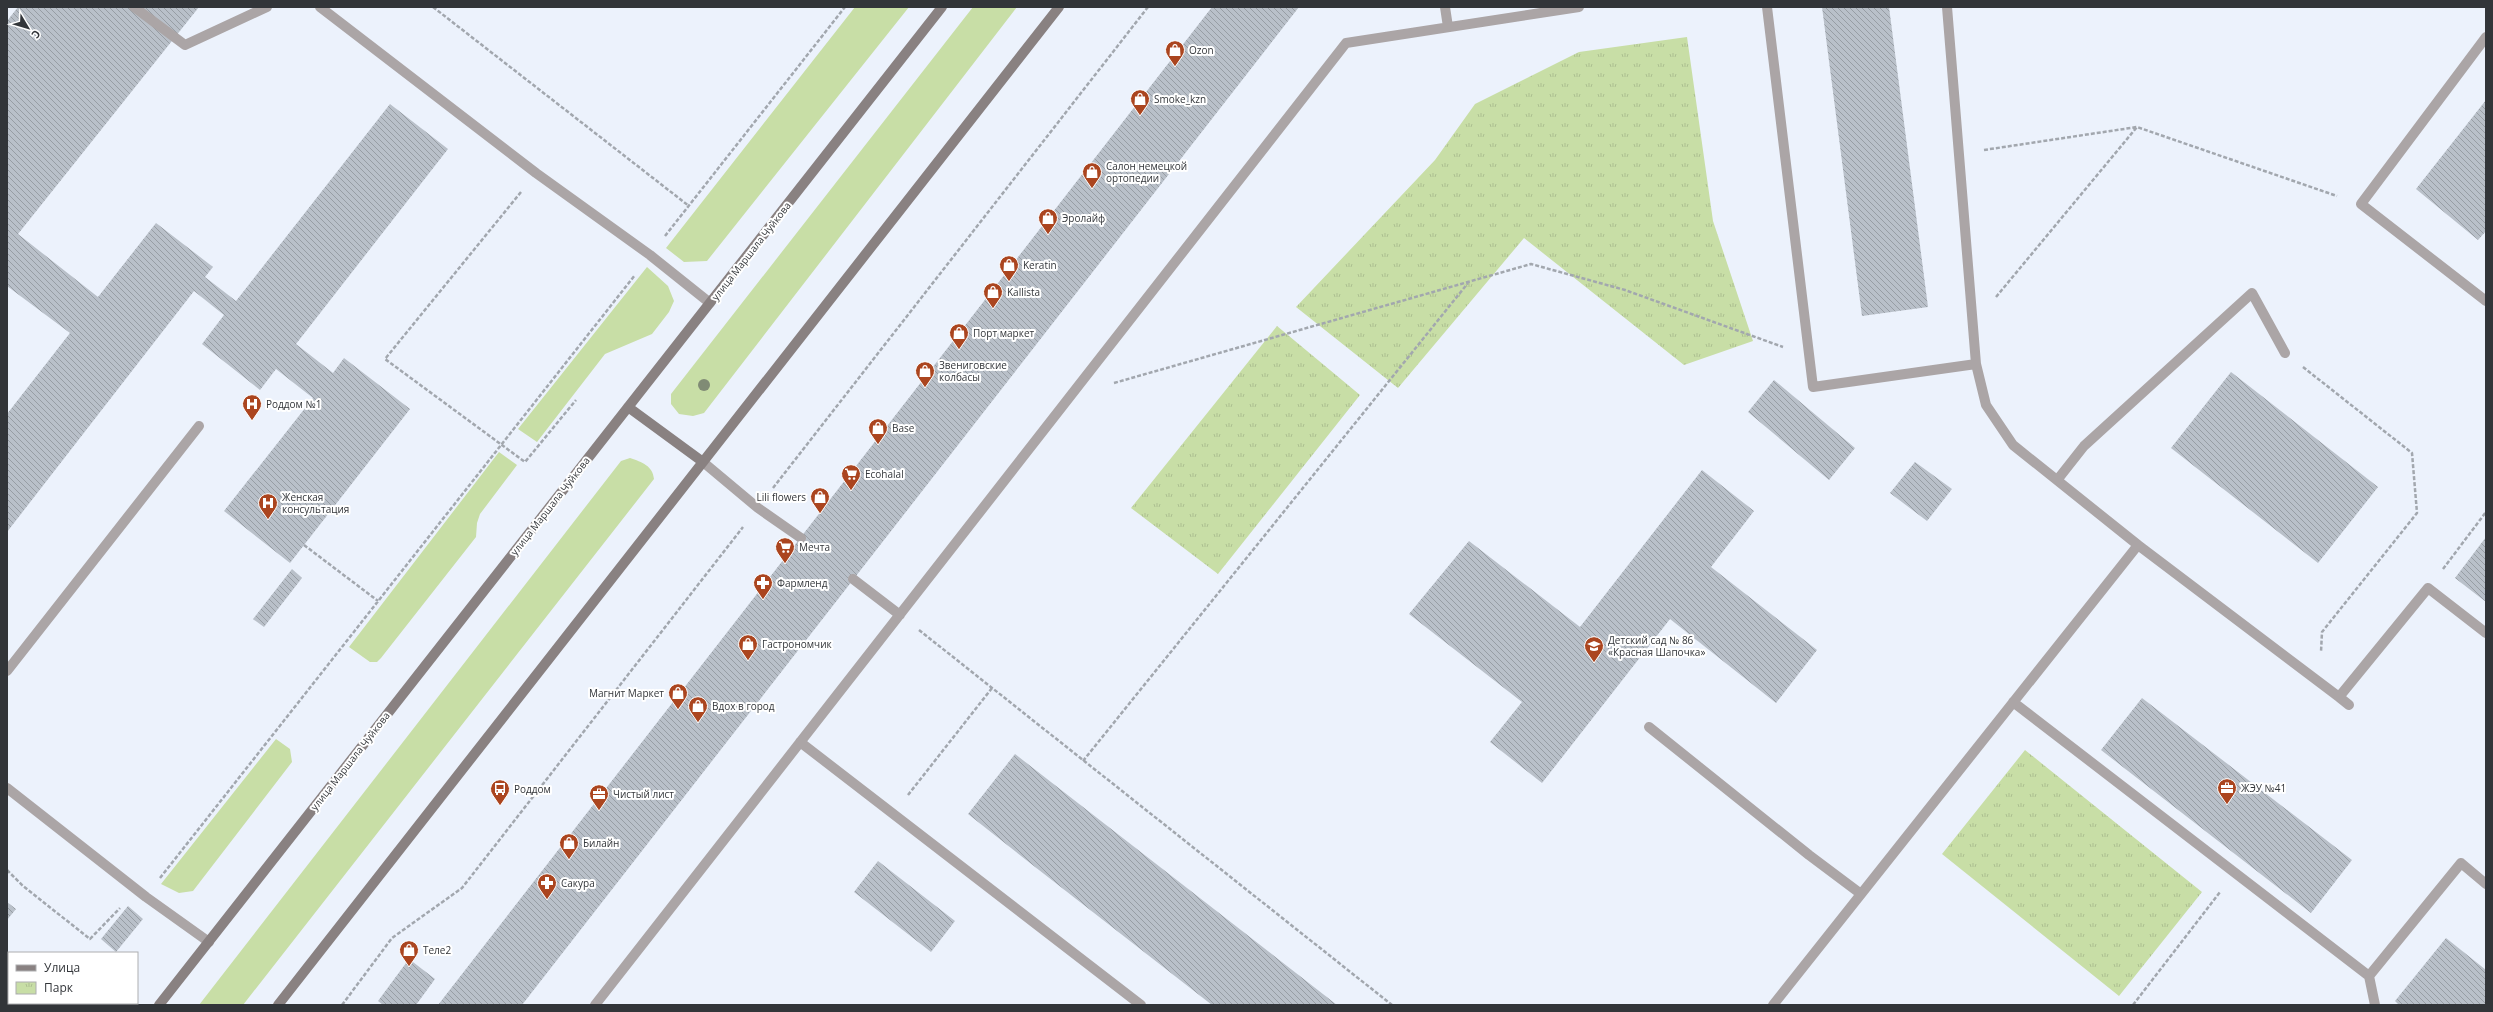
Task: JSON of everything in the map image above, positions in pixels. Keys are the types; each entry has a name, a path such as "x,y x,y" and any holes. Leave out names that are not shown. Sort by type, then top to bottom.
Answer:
{"main road":[{"name":"улица Маршала Чуйкова","path":"159,1005 942,7"},
{"path":"278,1005 1059,7"},
{"path":"628,407 703,462"}],"lane":[{"path":"134,7 185,45 267,7"},
{"path":"320,7 536,172 650,255 710,303"},
{"path":"1445,7 1448,27"},
{"path":"595,1005 1346,43 1579,7"},
{"path":"1766,7 1813,387 1976,364"},
{"path":"1947,7 1972,326 1976,364 1986,405 2013,446 2058,479 2138,545 2349,705"},
{"path":"2486,37 2361,204 2486,301"},
{"path":"2058,479 2084,446 2252,294 2285,353"},
{"path":"7,671 199,426"},
{"path":"703,462 758,508 801,538"},
{"path":"1773,1005 2138,545"},
{"path":"853,579 900,615"},
{"path":"2339,697 2428,588 2486,633"},
{"path":"2013,702 2369,976 2375,1005"},
{"path":"1649,727 1809,855 1861,894"},
{"path":"800,742 1141,1005"},
{"path":"7,788 146,897 209,942"},
{"path":"2369,976 2460,863 2486,884"}],"path":[{"path":"433,7 689,206"},
{"path":"7,870 23,886 90,939 126,902 146,897 845,7"},
{"path":"1972,326 2137,127"},
{"path":"1959,153 2137,127 2361,204"},
{"path":"536,172 386,359 525,462 576,400"},
{"path":"1072,395 1531,264 1625,290 1810,357"},
{"path":"1083,761 1469,282"},
{"path":"2285,353 2412,453 2417,513 2322,632 2320,682"},
{"path":"2428,588 2486,512"},
{"path":"304,545 378,602"},
{"path":"900,615 1392,1005"},
{"path":"894,814 992,688"},
{"path":"2133,1005 2235,873"}],"green space":[{"path":"855,7 909,7 707,261 684,262 666,248"},
{"path":"973,7 1017,7 704,413 693,416 679,414 671,404 671,394"},
{"path":"1687,37 1713,221 1753,341 1684,365 1524,238 1398,388 1296,307 1435,160 1475,104 1579,52"},
{"path":"647,267 668,286 674,301 669,312 652,334 605,354 537,442 518,429"},
{"path":"1277,326 1360,395 1218,574 1131,508"},
{"path":"499,452 517,465 480,514 477,523 476,537 381,658 377,662 370,662 349,647"},
{"path":"630,458 646,465 652,471 654,479 243,1005 199,1005 621,461"},
{"path":"276,739 290,749 292,762 193,891 179,893 161,884"},
{"path":"2025,750 2202,892 2119,996 1942,854"}],"building":[{"path":"18,7 199,7 18,234 98,297 156,223 213,267 205,277 236,301 390,104 448,149 296,344 333,373 344,358 410,409 290,563 224,511 313,398 276,369 260,390 202,344 224,315 194,291 7,532 7,414 70,333 7,286 7,21"},
{"path":"1212,7 1299,7 522,1005 438,1005"},
{"path":"1822,7 1889,7 1928,307 1862,316"},
{"path":"2486,100 2486,231 2478,240 2416,189"},
{"path":"2231,372 2378,487 2318,563 2171,448"},
{"path":"1774,380 1855,448 1829,480 1748,412"},
{"path":"1915,462 1952,489 1927,521 1890,493"},
{"path":"1702,470 1754,511 1711,567 1817,650 1776,703 1670,619 1542,783 1490,742 1522,702 1409,614 1469,541 1580,627"},
{"path":"2486,537 2486,602 2455,578"},
{"path":"292,569 302,578 264,627 253,619"},
{"name":"ЖЭУ №41","path":"2142,698 2352,860 2311,913 2101,750"},
{"path":"1015,754 1337,1005 1212,1005 968,814"},
{"path":"878,861 955,921 931,952 854,892"},
{"path":"7,902 16,909 7,920"},
{"path":"128,906 143,919 116,952 101,939"},
{"path":"2446,938 2486,970 2486,1005 2399,1005 2395,1001"},
{"path":"409,959 435,979 416,1005 383,1005 378,1001"}],"place":[{"name":"Ozon","path":"1175,67"},
{"name":"Smoke_kzn","path":"1140,116"},
{"name":"Салон немецкой ортопедии","path":"1092,189"},
{"name":"Эролайф","path":"1048,235"},
{"name":"Keratin","path":"1009,282"},
{"name":"Kallista","path":"993,309"},
{"name":"Порт маркет","path":"959,350"},
{"name":"Звениговские колбасы","path":"925,388"},
{"name":"Роддом №1","path":"252,421"},
{"name":"Base","path":"878,445"},
{"name":"Ecohalal","path":"851,491"},
{"name":"Lili flowers","path":"820,514"},
{"name":"Женская консультация","path":"268,520"},
{"name":"Мечта","path":"785,564"},
{"name":"Фармленд","path":"763,600"},
{"name":"Гастрономчик","path":"748,661"},
{"name":"Детский сад № 86 «Красная Шапочка»","path":"1594,663"},
{"name":"Магнит Маркет","path":"678,710"},
{"name":"Вдох в город","path":"698,723"},
{"name":"ЖЭУ №41","path":"2227,805"},
{"name":"Роддом","path":"500,806"},
{"name":"Чистый лист","path":"599,811"},
{"name":"Билайн","path":"569,860"},
{"name":"Сакура","path":"547,900"},
{"name":"Теле2","path":"409,967"}]}
